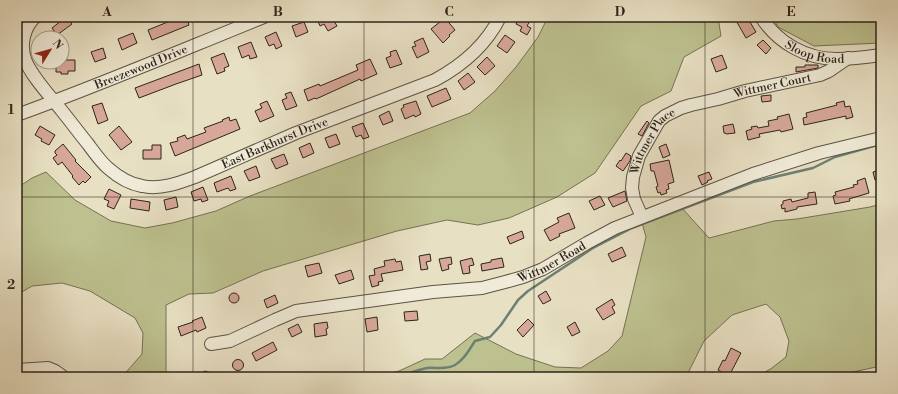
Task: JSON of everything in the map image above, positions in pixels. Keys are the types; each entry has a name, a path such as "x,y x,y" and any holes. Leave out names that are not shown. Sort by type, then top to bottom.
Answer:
{"street":[{"name":"East Barkhurst Drive","path":"35,17 27,27 23,43 25,59 33,74 108,168 124,179 141,186 152,188 161,187 195,177 296,133 435,80 472,56 486,40 500,17"},
{"name":"Breezewood Drive","path":"17,115 264,17"},
{"name":"Sloop Road","path":"761,17 779,38 794,48 820,57 838,59 881,54"},
{"name":"Wittmer Court","path":"718,99 745,91 820,75 829,71 848,58"},
{"name":"Wittmer Place","path":"642,217 634,199 632,188 633,177 639,156 654,129 665,116 672,112 691,105 718,99"},
{"name":"Wittmer Road","path":"211,344 230,341 296,311 433,292 482,288 523,277 543,269 600,236 642,217 753,174 819,153 881,138"},
{"path":"17,370 48,368 62,376"}],"green space":[{"path":"548,17 718,17 721,36 684,57 671,91 641,106 595,173 557,197 509,218 478,225 447,220 397,231 263,271 213,293 189,294 166,305 166,377 122,377 142,354 143,333 135,318 90,291 62,283 32,286 17,295 17,188 32,178 46,172 75,200 111,221 145,228 172,223 216,211 250,196 470,113 495,91 516,67 538,37"},
{"path":"772,17 881,17 881,43 814,46 778,27"},
{"path":"881,204 881,366 848,373 842,377 757,377 786,357 789,341 780,317 766,304 732,315 704,341 686,377 374,377 399,371 425,359 442,359 475,333 516,354 555,367 581,368 608,351 622,336 646,237 642,223 681,207 709,238 774,221 797,219"}],"building":[{"path":"66,17 72,24 64,30 53,30 52,28"},
{"path":"180,17 186,17 189,25 152,40 148,30"},
{"path":"316,17 337,17 333,19 337,26 328,31 324,24 320,26"},
{"path":"519,17 527,17 531,19 527,26 531,28 527,35 520,31 522,27 516,24"},
{"path":"734,17 747,17 756,32 746,38"},
{"path":"445,18 455,30 443,43 431,29"},
{"path":"304,22 308,32 296,37 292,26"},
{"path":"276,32 282,46 276,49 274,44 269,46 265,37"},
{"path":"133,33 137,43 122,50 118,39"},
{"path":"505,35 515,42 507,53 497,46"},
{"path":"423,38 429,52 417,58 412,47 416,46 414,42"},
{"path":"763,40 771,48 766,54 757,45"},
{"path":"251,42 257,57 250,59 249,55 242,58 238,47"},
{"path":"103,48 106,58 95,62 91,52"},
{"path":"396,50 402,64 390,68 386,58 391,56 390,52"},
{"path":"224,53 229,66 224,68 225,71 217,74 211,58"},
{"path":"722,55 727,68 716,72 711,59"},
{"path":"487,57 495,66 485,75 477,67"},
{"path":"370,59 377,74 361,81 360,79 316,99 315,98 308,101 304,90 319,84 320,86 358,70 356,65"},
{"path":"70,60 75,60 75,71 68,71 68,74 56,72 56,70 70,70"},
{"path":"199,64 202,75 139,98 135,88"},
{"path":"805,65 818,65 818,68 796,72 796,67 805,67"},
{"path":"468,73 475,82 464,90 458,81"},
{"path":"446,88 451,99 432,107 427,96"},
{"path":"291,92 297,106 286,110 282,100 287,98 285,94"},
{"path":"771,95 771,101 762,102 761,96"},
{"path":"267,101 274,116 260,122 255,111 262,108 260,104"},
{"path":"416,101 421,114 405,119 401,109 404,107 403,105"},
{"path":"844,101 845,107 850,106 853,117 846,119 846,116 804,125 803,118 807,117 806,113 837,105 836,103"},
{"path":"102,103 108,120 98,124 92,106"},
{"path":"389,111 393,121 383,125 379,116"},
{"path":"789,114 793,129 781,132 780,130 759,134 760,137 748,140 746,131 752,129 751,127 757,126 758,128 769,126 768,121 778,119 777,117"},
{"path":"229,117 230,121 236,119 240,129 175,156 170,143 178,141 177,138 185,135 187,139 206,132 204,128 223,121 222,120"},
{"path":"647,121 649,123 642,136 638,134"},
{"path":"363,123 369,137 363,139 361,135 356,137 352,127"},
{"path":"733,124 735,133 724,133 723,126"},
{"path":"40,126 55,135 49,145 41,141 42,139 35,135"},
{"path":"119,126 132,142 121,150 109,135"},
{"path":"336,134 340,144 329,148 325,138"},
{"path":"310,143 314,153 303,158 299,148"},
{"path":"63,144 76,160 75,161 91,177 85,183 83,181 79,185 62,162 58,165 53,158 57,155 55,151"},
{"path":"666,144 670,155 663,158 659,147"},
{"path":"152,145 161,145 161,159 143,159 143,150 152,150"},
{"path":"626,153 631,156 630,161 623,171 616,166"},
{"path":"284,154 288,164 276,169 271,159"},
{"path":"669,160 674,182 668,184 669,189 666,190 667,193 661,195 660,192 658,193 656,187 658,186 654,171 651,171 650,164"},
{"path":"256,166 260,177 249,181 244,171"},
{"path":"881,170 881,179 875,180 873,172"},
{"path":"709,172 712,179 702,185 698,176"},
{"path":"231,176 236,189 230,191 228,188 217,192 214,183"},
{"path":"865,178 869,193 849,199 850,201 835,204 833,196 836,195 835,192 854,187 853,185 858,184 857,181"},
{"path":"203,187 208,200 202,202 201,199 194,201 191,192"},
{"path":"109,189 121,195 114,209 107,206 109,201 104,199"},
{"path":"625,191 627,201 613,207 608,198"},
{"path":"815,192 817,204 797,207 797,209 785,212 785,208 782,209 781,205 783,204 783,201 791,199 792,202 808,198 808,193"},
{"path":"600,196 605,205 594,210 589,201"},
{"path":"176,197 178,207 166,210 164,200"},
{"path":"131,199 150,202 149,211 130,208"},
{"path":"569,213 575,228 559,234 560,236 550,241 544,230 559,222 557,218"},
{"path":"522,231 524,238 510,244 507,237"},
{"path":"622,247 626,256 612,262 608,254"},
{"path":"430,254 431,261 426,262 428,269 421,270 419,256"},
{"path":"451,257 452,264 448,265 449,269 442,271 439,259"},
{"path":"472,258 474,265 469,266 470,273 463,274 460,261"},
{"path":"502,258 504,267 482,271 481,264"},
{"path":"395,259 396,262 401,261 403,270 381,274 383,281 378,282 379,285 372,287 369,276 375,275 374,269 385,266 384,261"},
{"path":"319,263 322,273 308,277 305,266"},
{"path":"351,270 354,279 339,284 335,275"},
{"path":"546,291 551,300 543,304 538,296"},
{"path":"232,293 236,293 238,294 238,302 232,303 229,300 229,296"},
{"path":"275,295 278,303 267,308 264,300"},
{"path":"612,299 615,305 612,307 615,313 603,320 596,309"},
{"path":"417,311 418,320 405,321 404,312"},
{"path":"202,317 206,328 181,336 178,327"},
{"path":"377,317 378,330 367,332 365,319"},
{"path":"528,319 534,325 523,337 517,330"},
{"path":"327,322 327,335 315,337 314,324"},
{"path":"575,322 580,332 572,336 567,327"},
{"path":"298,324 302,332 292,337 288,329"},
{"path":"273,342 277,350 256,361 252,353"},
{"path":"731,348 741,353 729,376 718,370 723,360 725,361"},
{"path":"236,360 240,360 242,361 242,369 236,370 233,367 233,363"},
{"path":"205,371 221,376 193,377"}],"waterway":[{"path":"400,377 423,369 452,367 464,358 475,341 490,337 501,325 518,300 528,291 593,248 632,228 753,182 813,168 835,157 881,144"}]}
